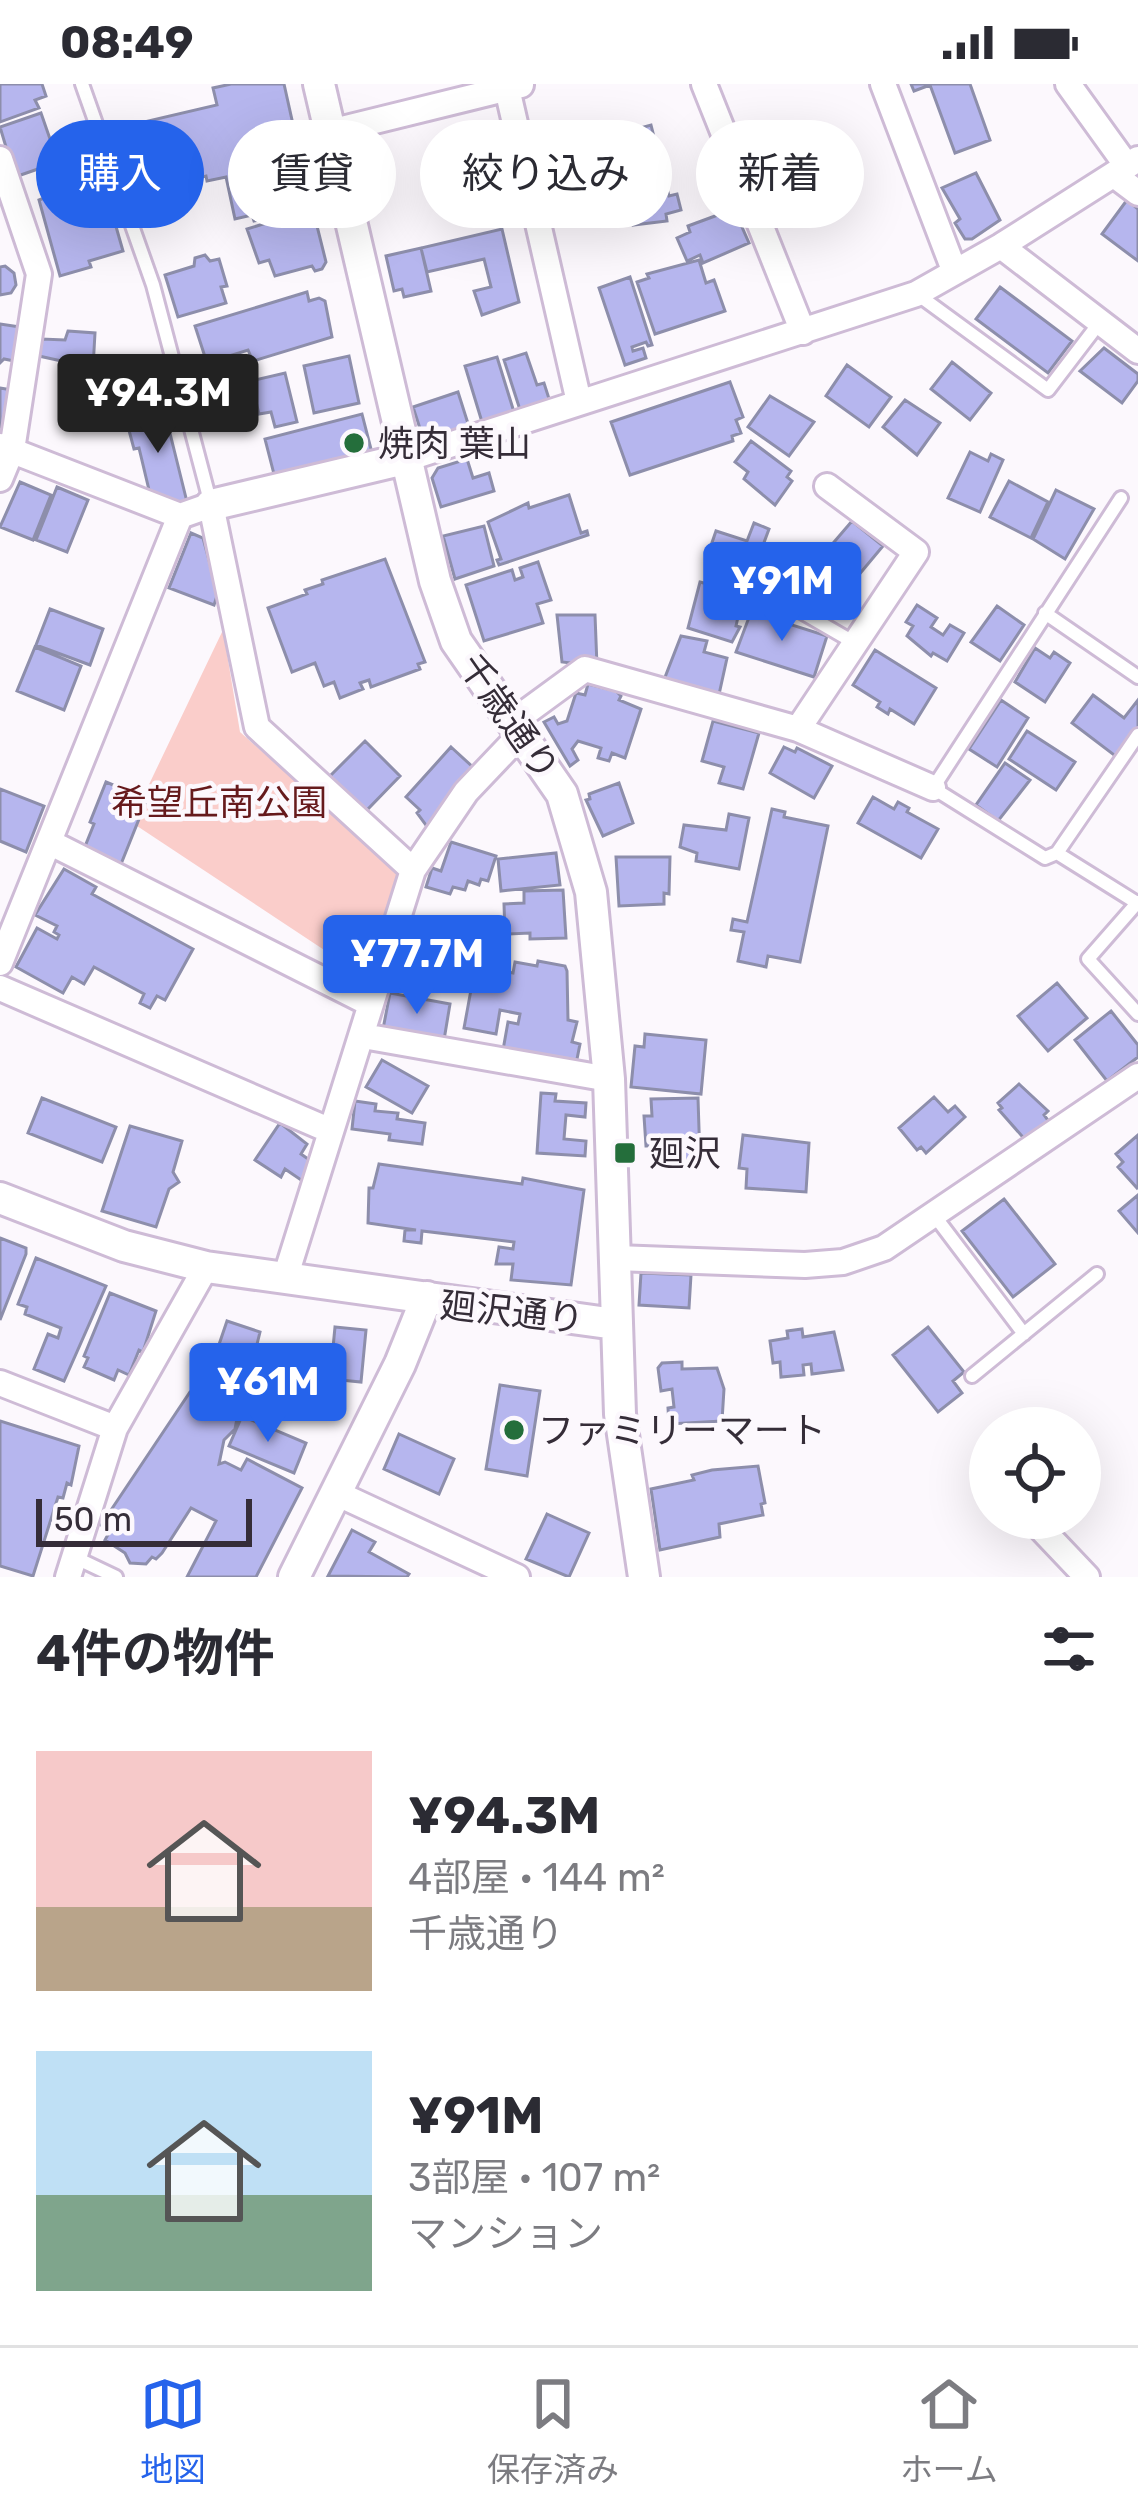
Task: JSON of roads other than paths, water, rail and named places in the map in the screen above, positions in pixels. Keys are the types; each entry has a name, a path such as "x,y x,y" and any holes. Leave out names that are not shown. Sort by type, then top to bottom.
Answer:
{"street":[{"name":"千歳通り","path":"319,84 327,120"},
{"path":"704,84 803,332"},
{"path":"883,84 954,269"},
{"path":"1068,84 1126,167 1138,193"},
{"path":"377,120 512,86 579,402"},
{"path":"0,159 39,274 0,479"},
{"path":"6,448 180,516 409,458 916,294 1126,167"},
{"name":"千歳通り","path":"353,228 435,581 457,641 562,794 591,892 609,1079 620,1414 644,1577"},
{"path":"1001,246 1138,351"},
{"path":"798,729 916,552 827,486"},
{"path":"211,505 257,727 413,870"},
{"path":"0,963 180,516"},
{"path":"286,1275 413,870 518,727 585,669 798,729 933,788"},
{"path":"50,842 371,1004"},
{"path":"0,988 331,1131"},
{"path":"363,1036 609,1079"},
{"path":"616,1258 805,1265 843,1262 884,1248 1138,1076"},
{"path":"0,1198 124,1246 206,1267 427,1297"},
{"path":"71,1567 116,1428 206,1267"},
{"name":"廻沢通り","path":"294,1577 400,1364 427,1297 615,1324"},
{"path":"0,1383 116,1428"},
{"path":"336,1493 517,1577"},
{"path":"1051,1539 1087,1577"}],"lane":[{"path":"82,84 153,285 211,505"},
{"path":"916,294 1048,390 1100,322"},
{"path":"1121,498 933,788 1045,858 1057,853 1138,735"},
{"path":"798,610 856,644"},
{"path":"1045,613 1138,677"},
{"path":"1057,853 1138,903 1088,959 1138,1014"},
{"path":"933,1214 1024,1334"},
{"path":"972,1376 1097,1274"},
{"path":"71,1567 116,1577"}],"place":[{"name":"焼肉 葉山","path":"354,443"},
{"name":"廻沢","path":"625,1153"},
{"name":"ファミリーマート","path":"514,1430"}],"park label":[{"name":"希望丘南公園","path":"219,802"}]}
